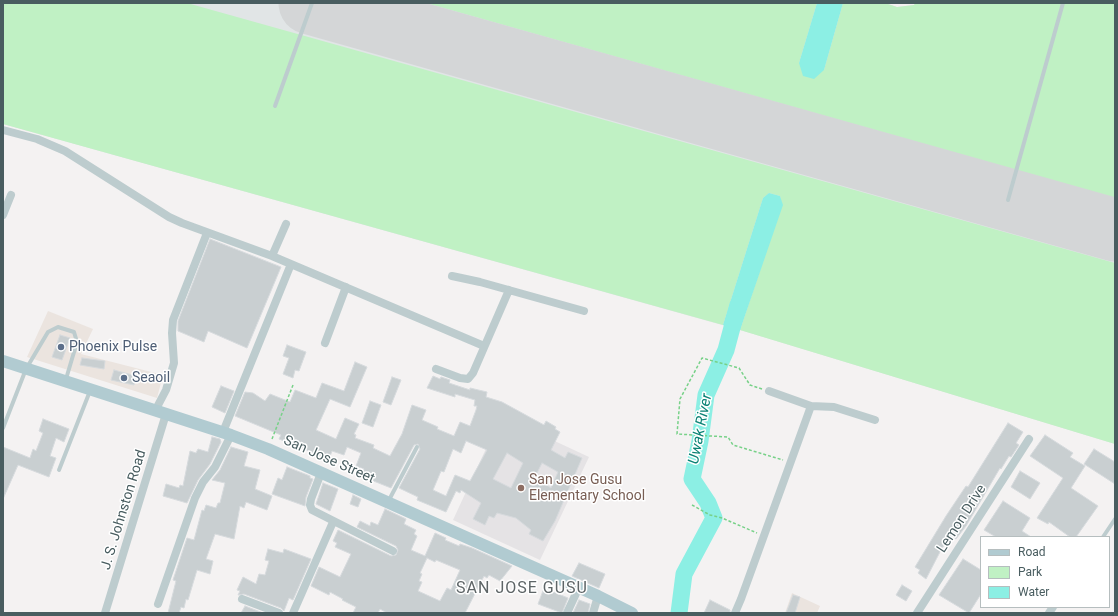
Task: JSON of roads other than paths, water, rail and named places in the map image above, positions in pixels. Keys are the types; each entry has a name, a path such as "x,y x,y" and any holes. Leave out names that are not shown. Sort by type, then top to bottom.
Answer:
{"main road":[{"name":"San Jose Street","path":"3,361 90,391 227,433 268,449 579,587 632,613"}],"street":[{"path":"3,130 37,139 65,151 170,217 207,233 272,256 484,346"},
{"path":"3,215 11,195"},
{"path":"272,256 286,224"},
{"name":"J. S. Johnston Road","path":"105,613 174,363 172,333 173,320 207,233"},
{"path":"158,604 194,498 203,482 215,467 291,264"},
{"path":"452,276 584,311"},
{"path":"325,343 346,287"},
{"path":"436,369 460,378 468,379 473,373 509,290"},
{"path":"769,391 811,406 834,407 875,420"},
{"path":"735,613 811,406"},
{"name":"Lemon Drive","path":"917,613 1029,439"},
{"path":"321,473 310,505 312,510 333,522 393,551"},
{"path":"293,613 333,522"},
{"path":"567,613 579,587"},
{"path":"593,613 598,596"},
{"path":"242,598 279,613"}],"lane":[{"path":"275,106 312,3"},
{"path":"1008,200 1063,3"},
{"path":"3,428 26,369 48,332 58,327 74,332 77,342 65,382"},
{"path":"60,470 90,391"},
{"path":"388,502 417,447"},
{"path":"1104,536 1115,519"}],"water":[{"path":"817,3 843,3 824,70 814,79 803,76 799,63"},
{"path":"769,193 780,196 783,205 740,330 723,325 763,198"}],"waterway":[{"name":"Uwak River","path":"679,613 684,574 714,518 708,503 692,479 700,441 706,395 726,350 738,305"}],"place":[{"name":"Phoenix Pulse","path":"61,347"},
{"name":"Seaoil","path":"124,378"},
{"name":"San Jose Gusu Elementary School","path":"521,488"}],"district":[{"name":"SAN JOSE GUSU","path":"522,589"}]}
